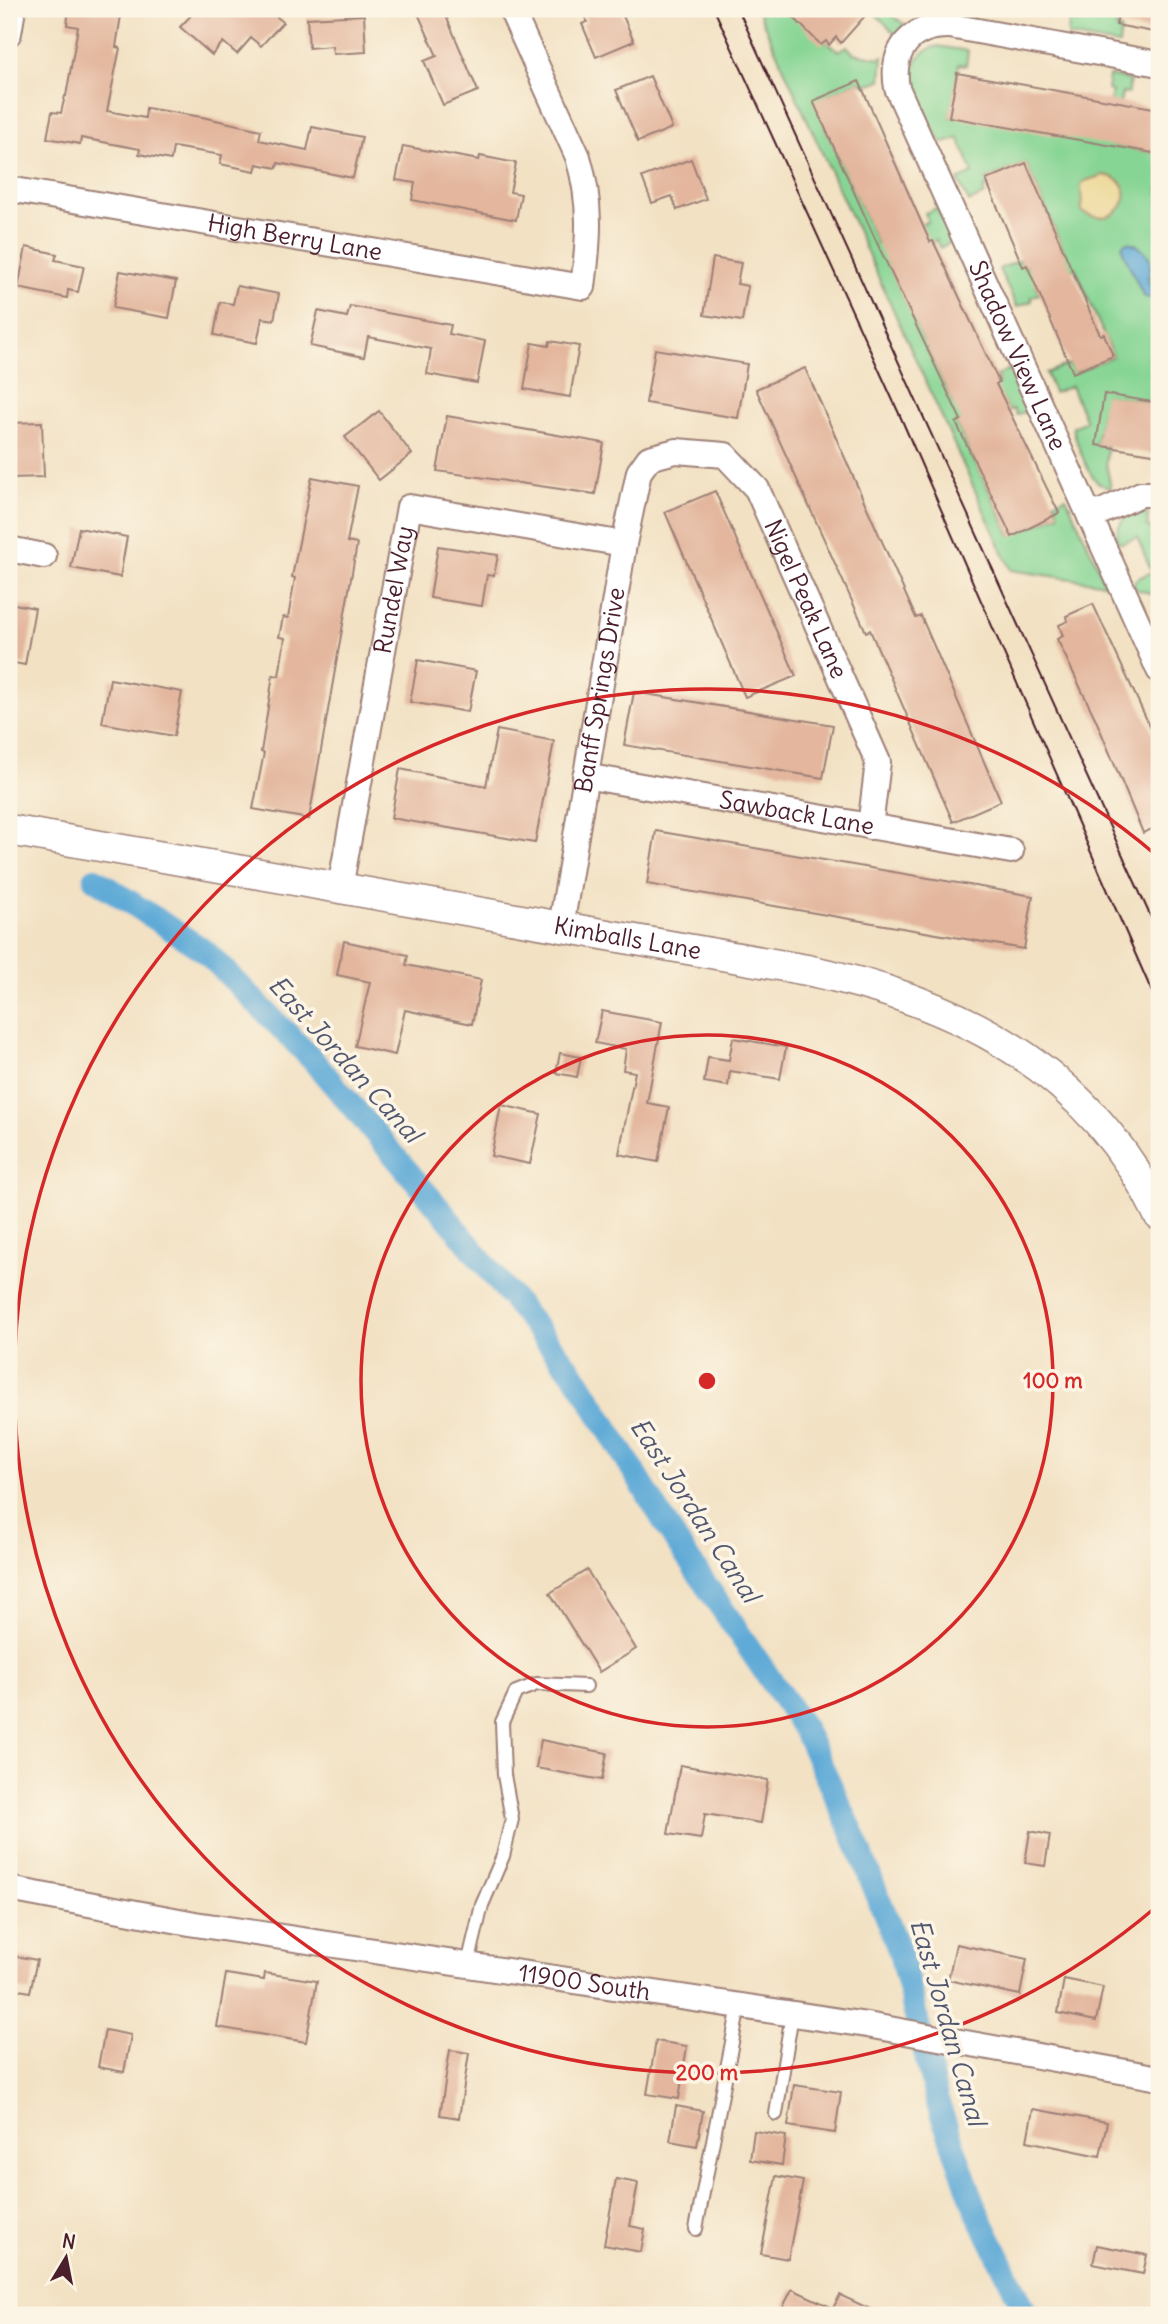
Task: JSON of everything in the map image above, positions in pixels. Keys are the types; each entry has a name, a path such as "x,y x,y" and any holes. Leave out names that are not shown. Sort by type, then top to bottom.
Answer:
{"street":[{"path":"9,33 13,9"},
{"name":"High Berry Lane","path":"9,188 583,287 590,234 585,180 578,157 511,9"},
{"name":"Shadow View Lane","path":"1159,64 950,26 925,28 909,39 897,62 897,88 1159,670"},
{"name":"Nigel Peak Lane","path":"649,458 676,451 726,455 757,489 878,762 870,827"},
{"name":"Banff Springs Drive","path":"561,927 624,544 639,472 649,458"},
{"path":"1090,517 1141,494 1159,494"},
{"name":"Rundel Way","path":"340,888 410,507 624,544"},
{"path":"9,550 44,556"},
{"name":"Sawback Lane","path":"585,776 1011,852"},
{"name":"Kimballs Lane","path":"9,830 843,977 900,994 942,1009 1009,1046 1058,1082 1081,1103 1121,1149 1141,1179 1159,1215"},
{"name":"11900 South","path":"9,1889 195,1924 792,2014 1159,2078"}],"lane":[{"path":"468,1964 482,1905 503,1856 512,1819 504,1775 502,1722 516,1692 537,1684 586,1686"},
{"path":"696,2230 739,2006"},
{"path":"776,2114 792,2014"}],"green space":[{"path":"757,9 799,9 792,15 839,51 847,46 853,53 880,58 883,56 881,80 867,85 859,81 828,95 824,123 877,243 928,221 925,213 937,208 953,241 940,248 936,240 887,262 953,403 999,382 997,376 1009,369 1027,411 1016,415 1014,409 1009,411 1003,400 956,423 1011,536 1059,514 1054,502 1066,497 1106,584 1011,570"},
{"path":"876,9 883,9 905,25 896,35 874,12"},
{"path":"930,9 976,9 974,19 933,14"},
{"path":"1088,9 1119,9 1116,28 1121,29 1119,45 1068,36 1069,21 1078,22 1080,12 1087,13"},
{"path":"938,46 968,51 966,65 959,64 950,117 1110,101 1112,91 1107,90 1109,76 1130,80 1128,93 1122,93 1112,145 1159,154 1159,403 1105,395 1096,444 1107,447 1106,463 1111,488 1101,485 1087,467 1073,427 1086,421 1071,386 1054,393 1046,373 1069,364 1074,373 1113,356 1075,268 1036,285 1039,294 1031,297 1032,301 1017,307 999,269 1020,260 1024,267 1063,249 1026,163 986,180 989,186 983,189 985,195 969,202 958,180 973,173 959,138 944,143 937,137 912,77 919,57"},
{"path":"1143,509 1148,514 1147,527 1159,529 1159,593 1156,595 1135,589 1133,585 1136,579 1152,572 1137,537 1122,543 1116,541 1123,520 1131,513"}],"sand":[{"path":"1103,175 1116,179 1123,186 1125,194 1117,211 1108,216 1096,217 1082,212 1081,184"}],"water":[{"path":"1128,242 1137,245 1148,255 1151,263 1148,279 1153,294 1151,298 1142,293 1124,254 1122,247"}],"building":[{"path":"69,9 122,9 116,47 120,48 107,111 145,118 146,108 202,117 261,130 259,140 307,150 312,127 362,137 353,178 278,163 277,168 257,164 255,171 220,164 222,155 173,147 171,160 139,154 140,149 81,138 80,144 47,138 52,112 61,113 66,96 78,27 67,25"},
{"path":"197,9 268,9 283,22 261,46 251,38 237,54 223,42 212,55 180,27"},
{"path":"416,9 443,9 478,91 443,105 424,61 437,56"},
{"path":"582,9 620,9 634,41 596,57 582,24 587,22"},
{"path":"785,9 871,9 841,43 836,37 829,45 826,41 821,45"},
{"path":"1119,9 1159,9 1159,33 1116,25"},
{"path":"364,15 366,52 333,54 332,46 309,48 307,18"},
{"path":"957,73 1159,109 1159,154 949,117"},
{"path":"650,76 672,128 638,142 616,90"},
{"path":"859,81 930,242 933,241 937,249 999,382 996,384 1059,513 1012,537 956,423 961,420 813,101"},
{"path":"403,146 479,160 480,156 516,163 510,192 521,194 516,220 412,200 415,183 396,180"},
{"path":"691,159 706,199 677,210 672,196 652,203 642,177"},
{"path":"1026,163 1100,335 1104,334 1113,356 1073,373 1027,265 1023,267 986,180"},
{"path":"26,247 57,254 55,260 84,266 78,292 68,290 67,298 18,288"},
{"path":"713,258 741,263 737,284 748,286 742,321 704,315"},
{"path":"120,271 176,281 169,318 113,308"},
{"path":"237,286 279,294 274,320 262,318 257,343 214,335 220,302 233,304"},
{"path":"350,306 451,325 449,334 485,341 477,383 427,374 431,349 368,337 364,357 310,346 318,311 347,317"},
{"path":"550,341 579,346 570,397 524,389 532,343 549,346"},
{"path":"655,349 747,364 738,418 646,403"},
{"path":"805,368 916,618 921,616 1001,801 953,822 870,630 866,632 756,389"},
{"path":"1104,394 1159,403 1159,455 1096,445"},
{"path":"379,411 412,454 379,480 345,437"},
{"path":"447,416 604,443 595,494 437,471"},
{"path":"42,422 44,477 9,478 9,423"},
{"path":"312,477 358,486 347,542 357,544 309,819 253,809 264,753 261,752 273,675 279,676 285,638 279,637 283,617 288,618 295,578 292,577"},
{"path":"715,491 796,676 745,697 665,512"},
{"path":"79,528 127,537 120,577 71,568"},
{"path":"438,546 498,555 494,576 487,575 482,606 430,598"},
{"path":"9,603 35,608 25,665 9,662"},
{"path":"1093,604 1159,746 1159,826 1143,833 1096,720 1057,639 1063,636 1059,625 1068,621 1066,616"},
{"path":"418,660 476,671 468,712 410,702"},
{"path":"110,679 182,692 174,736 102,723"},
{"path":"634,692 833,725 823,778 624,745"},
{"path":"497,730 554,741 535,843 391,818 400,769 486,786"},
{"path":"656,831 1033,896 1024,949 647,884"},
{"path":"344,941 408,955 406,965 481,980 472,1024 405,1010 395,1055 355,1046 370,982 337,975"},
{"path":"602,1011 662,1022 647,1103 669,1107 658,1162 619,1154 635,1072 623,1070 626,1049 595,1043"},
{"path":"733,1038 786,1047 780,1079 730,1071 728,1086 704,1082 708,1057 729,1060"},
{"path":"560,1053 581,1057 577,1077 556,1073"},
{"path":"501,1105 541,1114 530,1164 491,1156"},
{"path":"587,1570 636,1649 599,1672 550,1593"},
{"path":"541,1740 607,1753 602,1780 536,1768"},
{"path":"680,1765 768,1780 761,1823 705,1814 701,1839 668,1834"},
{"path":"1030,1831 1050,1835 1045,1866 1025,1863"},
{"path":"956,1944 1027,1959 1020,1995 948,1980"},
{"path":"9,1955 37,1960 30,1992 9,1988"},
{"path":"265,1973 317,1981 306,2042 217,2027 226,1974 264,1980"},
{"path":"1064,1979 1103,1987 1096,2021 1058,2013"},
{"path":"105,2030 131,2035 124,2072 98,2067"},
{"path":"656,2041 687,2046 679,2099 647,2094"},
{"path":"450,2050 469,2053 459,2118 440,2115"},
{"path":"794,2085 841,2092 835,2133 788,2126"},
{"path":"676,2106 703,2111 697,2146 670,2141"},
{"path":"1033,2109 1107,2122 1100,2156 1027,2141"},
{"path":"754,2131 786,2136 782,2165 750,2160"},
{"path":"776,2176 803,2181 788,2259 761,2254"},
{"path":"616,2179 638,2183 630,2226 645,2229 641,2252 604,2245"},
{"path":"1097,2245 1147,2255 1143,2274 1093,2264"},
{"path":"792,2289 833,2308 840,2295 883,2315 779,2315"}],"waterway":[{"name":"East Jordan Canal","path":"95,879 206,952 310,1057 445,1215 579,1381 676,1541 804,1729 852,1831 900,1952 937,2101 977,2212 1027,2315"}],"tram line":[{"path":"714,9 901,418 1159,1008"},
{"path":"738,9 1159,935"}]}
